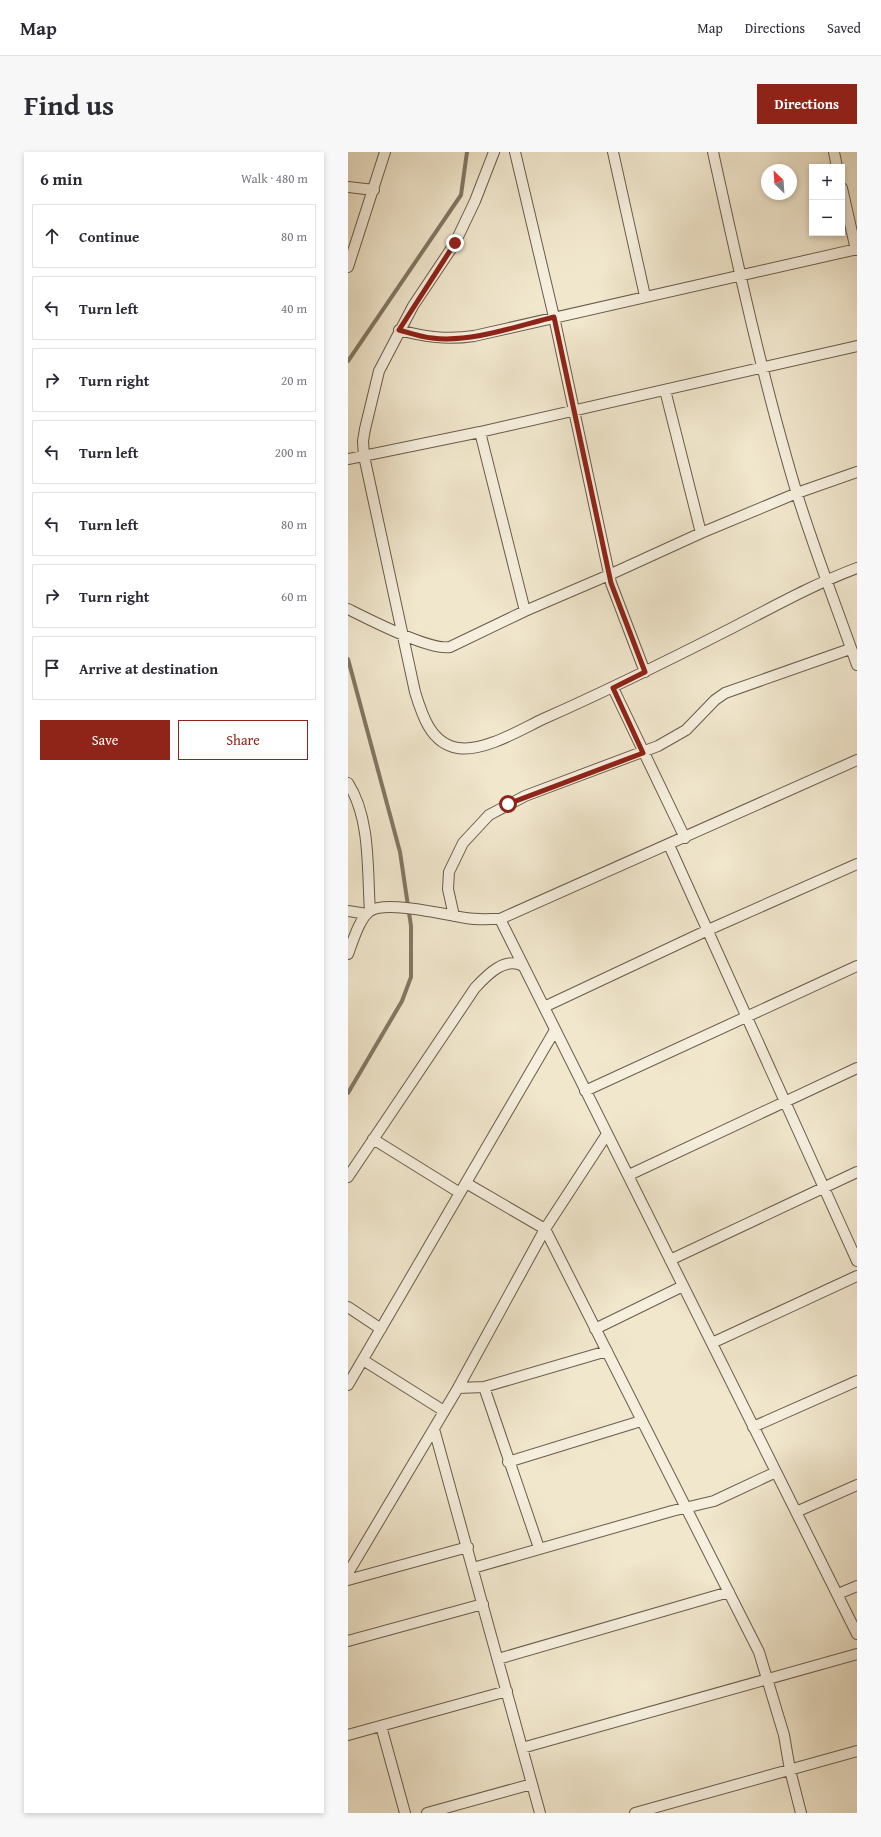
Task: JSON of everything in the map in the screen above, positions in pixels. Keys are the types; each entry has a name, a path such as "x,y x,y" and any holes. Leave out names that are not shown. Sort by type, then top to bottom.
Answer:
{"street":[{"path":"348,267 385,152"},
{"path":"494,152 475,201 455,243 399,330 379,371 363,441 364,456 415,692 426,723 435,736 442,743 457,748 470,748 496,740 613,688 826,581 857,568"},
{"path":"516,152 554,317 609,575 616,599 645,672"},
{"path":"613,152 645,296"},
{"path":"713,152 740,275 797,494 850,649 856,661"},
{"path":"834,152 836,164"},
{"path":"348,187 374,190"},
{"path":"399,330 432,338 450,339 500,330 856,249 845,200"},
{"path":"348,459 480,432 857,346"},
{"path":"665,390 701,534"},
{"path":"480,432 525,611"},
{"path":"348,608 402,634 431,645 448,648 525,611 701,534 797,494 857,472"},
{"path":"454,916 448,888 449,872 463,843 489,815 525,796 643,753 686,730 715,700 725,693 850,649"},
{"path":"613,688 685,838"},
{"path":"348,911 368,912 377,908 392,907 477,920 500,919 685,838 857,760"},
{"path":"348,783 355,794 362,812 368,912 348,954"},
{"path":"669,845 748,1016 857,1261"},
{"path":"544,1007 708,930 857,864"},
{"path":"500,919 857,1634"},
{"path":"348,1177 475,988 496,968 518,963 523,966"},
{"path":"586,1090 857,966"},
{"path":"348,1385 555,1030"},
{"path":"629,1175 857,1068"},
{"path":"348,1573 458,1388 545,1229 607,1134"},
{"path":"373,1139 460,1193"},
{"path":"670,1260 857,1172"},
{"path":"466,1183 545,1229 759,1652 787,1744 790,1770 801,1813"},
{"path":"712,1343 857,1276"},
{"path":"595,1329 683,1286"},
{"path":"348,1307 380,1329"},
{"path":"458,1388 484,1387 607,1351"},
{"path":"363,1360 444,1411"},
{"path":"753,1427 857,1380"},
{"path":"484,1387 508,1462 539,1548"},
{"path":"508,1462 641,1421"},
{"path":"434,1429 468,1547 540,1813"},
{"path":"473,1568 539,1548 714,1501 776,1472"},
{"path":"796,1512 857,1485"},
{"path":"348,1580 468,1547"},
{"path":"838,1594 857,1586"},
{"path":"498,1659 729,1592"},
{"path":"348,1641 483,1604"},
{"path":"522,1748 857,1654"},
{"path":"348,1735 507,1691"},
{"path":"381,1726 405,1813"},
{"path":"635,1813 857,1751"},
{"path":"427,1813 532,1784"}],"waterway":[{"path":"348,361 461,195 467,152"},
{"path":"348,659 400,852 411,926 411,977 402,1001 348,1093"}],"route":[{"path":"455,243 413,306 399,330 432,338 450,339 474,336 554,317 611,583 620,611 645,672 613,688 643,753 525,796 508,804"}]}
